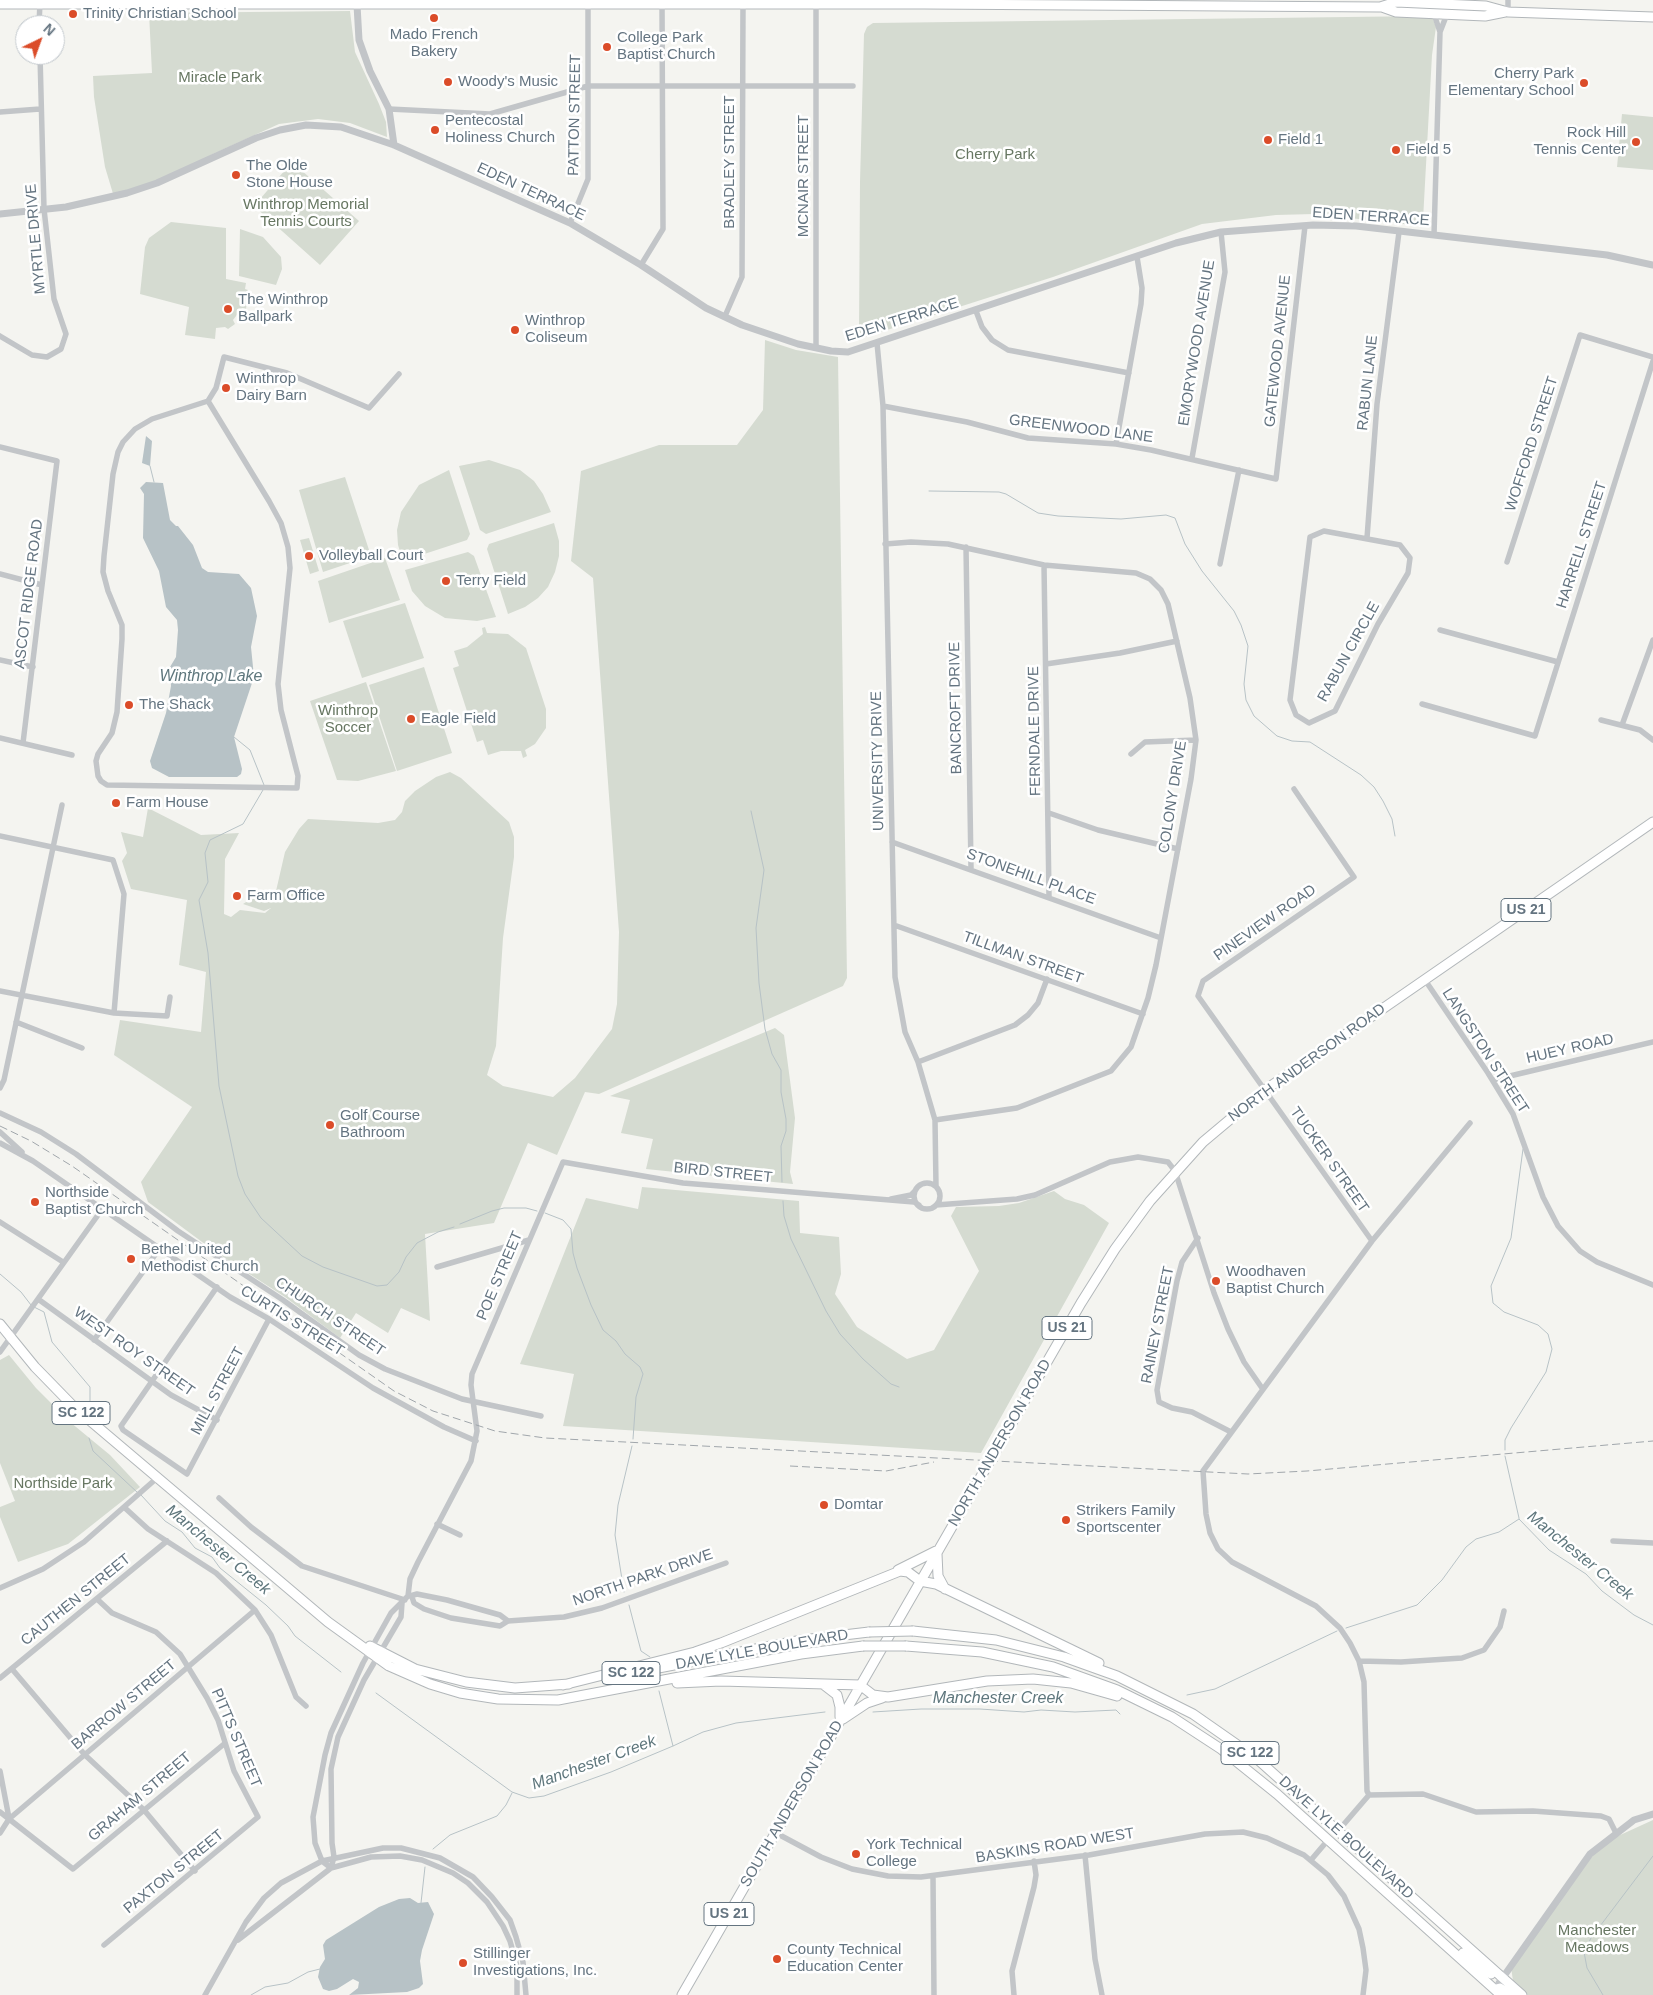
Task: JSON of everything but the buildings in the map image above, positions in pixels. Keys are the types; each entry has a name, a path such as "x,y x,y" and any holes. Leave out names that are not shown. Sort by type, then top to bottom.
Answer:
{"main road":[{"path":"0,4 40,2 588,2 662,4 682,2 742,4 769,2 816,4 1396,2 1486,6 1508,12"},
{"path":"1381,3 1396,12 1434,14 1485,16 1508,12 1653,17"},
{"name":"NORTH ANDERSON ROAD","path":"888,1640 920,1581 1099,1274 1132,1225 1176,1171 1203,1142 1265,1090 1653,822"},
{"name":"DAVE LYLE BOULEVARD","path":"0,1324 35,1367 74,1406 346,1636 375,1652 415,1668 466,1682 515,1688 563,1685 802,1640 870,1632 913,1631 974,1637 1026,1646 1098,1668 1158,1695 1193,1714 1242,1747 1338,1831 1497,1988"},
{"path":"563,1685 680,1656 721,1643 896,1571 938,1550"},
{"path":"938,1550 936,1569 945,1589"},
{"path":"896,1571 908,1572 920,1581 933,1583 1084,1655 1158,1695"},
{"name":"SOUTH ANDERSON ROAD","path":"682,1995 860,1685 888,1640"},
{"name":"DAVE LYLE BOULEVARD","path":"375,1652 400,1672 430,1684 460,1693 498,1700 558,1700 801,1654 863,1646 906,1646 982,1652 1053,1667 1130,1696 1172,1717 1238,1761 1497,1988 1522,1995"},
{"path":"839,1722 867,1703 888,1697 1008,1679 1056,1680 1083,1685 1119,1697 1203,1737"},
{"path":"642,1685 721,1682 860,1685 873,1694 888,1697"},
{"path":"817,1683 828,1687 837,1695 840,1707 839,1722"},
{"path":"1422,1924 1495,1977 1497,1988 1511,1995"}],"street":[{"path":"1508,0 1508,12"},
{"path":"40,2 40,15"},
{"path":"357,2 359,40 372,76 388,109 394,145"},
{"name":"PATTON STREET","path":"570,224 588,179 588,2"},
{"path":"642,264 663,229 662,4"},
{"name":"BRADLEY STREET","path":"725,316 742,277 742,4"},
{"name":"MCNAIR STREET","path":"816,4 816,348"},
{"path":"1434,14 1440,32"},
{"path":"1434,235 1440,32 1446,14"},
{"name":"MYRTLE DRIVE","path":"0,336 32,355 48,357 61,348 66,334 54,299 44,208 40,65"},
{"path":"388,109 490,114 588,86 853,86"},
{"path":"0,112 40,109"},
{"name":"EDEN TERRACE","path":"0,214 87,203 127,194 157,183 256,138 289,128 315,125 341,127 394,145 570,224 642,264 706,308 760,332 816,348 848,352 1176,244 1221,232 1305,226 1349,226 1607,255 1653,265"},
{"name":"GATEWOOD AVENUE","path":"1276,479 1305,226"},
{"name":"EMORYWOOD AVENUE","path":"1192,458 1224,272 1221,232"},
{"name":"RABUN LANE","path":"1367,538 1377,404 1399,232"},
{"path":"1116,444 1142,296 1141,273 1137,257"},
{"path":"976,311 982,326 992,340 1008,350 1129,373"},
{"name":"WOFFORD STREET","path":"1507,562 1580,335 1653,357"},
{"name":"UNIVERSITY DRIVE","path":"877,344 883,406 896,996 904,1032 918,1062 935,1120 936,1186"},
{"path":"208,401 281,523 288,548 290,568 278,684 281,710 298,776 298,788 107,785 100,781 96,761 98,754 112,733 117,712 122,654 122,625 103,572 113,474 118,452 136,429 152,420 208,401 216,388 224,357 287,373 369,408 399,374"},
{"name":"HARRELL STREET","path":"1422,704 1535,736 1653,361"},
{"name":"GREENWOOD LANE","path":"883,406 967,422 1028,438 1116,444 1192,458 1276,479"},
{"name":"ASCOT RIDGE ROAD","path":"0,447 57,461 23,743"},
{"path":"1220,564 1239,470"},
{"name":"RABUN CIRCLE","path":"1324,531 1367,538 1400,545 1410,558 1408,573 1378,624 1335,711 1309,723 1296,715 1290,700 1310,537 1324,531"},
{"name":"COLONY DRIVE","path":"886,544 930,543 966,547 1044,566 1136,573 1150,580 1161,590 1168,604 1194,722 1196,740 1191,779 1153,982 1131,1047 1111,1071 1017,1108 935,1120"},
{"name":"BANCROFT DRIVE","path":"966,547 971,868"},
{"name":"FERNDALE DRIVE","path":"1044,566 1049,896"},
{"path":"0,574 42,584"},
{"path":"1440,630 1558,662"},
{"path":"1046,664 1120,654 1177,640"},
{"path":"1622,725 1653,640"},
{"path":"0,660 33,667"},
{"path":"1601,720 1640,730 1653,740"},
{"path":"0,738 72,755"},
{"path":"1131,754 1145,742 1196,740"},
{"name":"PINEVIEW ROAD","path":"1198,996 1204,981 1354,877 1294,789"},
{"path":"0,1088 4,1080 62,805"},
{"path":"1049,813 1098,830 1178,849"},
{"path":"0,836 113,860 124,894 114,1013"},
{"name":"STONEHILL PLACE","path":"892,842 971,868 1161,938"},
{"name":"TILLMAN STREET","path":"894,925 1143,1014"},
{"path":"918,1062 1015,1025 1028,1015 1038,1003 1047,980"},
{"name":"LANGSTON STREET","path":"1425,980 1493,1080 1513,1114 1524,1139 1543,1197 1558,1226 1580,1251 1597,1262 1653,1285"},
{"path":"0,991 114,1013 168,1016 170,997"},
{"name":"TUCKER STREET","path":"1198,996 1372,1240"},
{"path":"16,1022 82,1048"},
{"name":"HUEY ROAD","path":"1493,1080 1653,1042"},
{"name":"CHURCH STREET","path":"0,1114 41,1132 76,1154 178,1231 283,1300 359,1355 385,1369 436,1390 474,1402 541,1416"},
{"path":"1369,1795 1366,1790 1364,1682 1359,1661 1340,1628 1316,1606 1232,1562 1218,1549 1210,1533 1206,1514 1203,1472 1262,1388 1372,1240 1470,1123"},
{"name":"CURTIS STREET","path":"0,1132 29,1158"},
{"name":"CURTIS STREET","path":"0,1143 29,1158 217,1288 269,1319 373,1388 444,1427 476,1441"},
{"name":"BIRD STREET","path":"562,1162 683,1183 914,1202 926,1208 936,1204 1017,1199 1035,1195 1110,1162 1138,1157 1168,1162 1176,1171"},
{"name":"POE STREET","path":"375,1652 401,1617 407,1599 410,1579 466,1471 476,1441 477,1420 471,1379 476,1363 562,1162"},
{"path":"1176,1171 1214,1294 1244,1362 1262,1388"},
{"path":"935,1172 926,1183 936,1186 940,1197 949,1204"},
{"name":"BIRD STREET","path":"882,1200 911,1195 916,1189 926,1183"},
{"path":"916,1189 915,1196 919,1205"},
{"path":"936,1204 940,1197"},
{"path":"0,1352 102,1208"},
{"path":"0,1222 63,1262"},
{"name":"RAINEY STREET","path":"1198,1238 1182,1262 1177,1281 1164,1362 1157,1390 1159,1402 1172,1408 1192,1412 1231,1432"},
{"path":"438,1267 529,1240"},
{"path":"94,1340 160,1248"},
{"path":"151,1381 217,1288"},
{"name":"WEST ROY STREET","path":"35,1304 94,1340 191,1407 217,1420"},
{"name":"MILL STREET","path":"151,1381 121,1426 126,1432 187,1474 269,1319"},
{"path":"0,1588 25,1578 61,1558 84,1542 126,1508 157,1478"},
{"path":"219,1498 258,1533 302,1566 320,1574 407,1599"},
{"path":"126,1508 148,1529 216,1573 255,1610 270,1636 296,1697 306,1706"},
{"path":"437,1524 460,1535"},
{"name":"CAUTHEN STREET","path":"0,1678 167,1541"},
{"path":"1613,1542 1653,1543"},
{"name":"NORTH PARK DRIVE","path":"407,1599 424,1609 451,1618 500,1626 508,1621 564,1617 586,1612 726,1563"},
{"name":"NORTH PARK DRIVE","path":"407,1599 417,1594 447,1600 500,1615 508,1621"},
{"path":"331,1868 334,1857 332,1843 333,1757 338,1737 391,1613 407,1599"},
{"name":"PITTS STREET","path":"97,1600 118,1617 156,1632 180,1654 218,1720 234,1771 258,1817"},
{"name":"BARROW STREET","path":"0,1833 9,1818 255,1610"},
{"path":"1359,1661 1401,1662 1462,1658 1484,1650 1500,1627 1504,1611"},
{"path":"331,1868 322,1861 314,1843 313,1817 324,1755 331,1733 375,1652"},
{"path":"12,1669 85,1755 144,1810 195,1870"},
{"name":"GRAHAM STREET","path":"9,1818 73,1869 224,1744"},
{"path":"324,1755 333,1757"},
{"path":"0,1771 9,1818"},
{"path":"1338,1831 1369,1795 1423,1794 1476,1812 1534,1811 1601,1816 1609,1819 1616,1833"},
{"path":"0,1812 9,1818"},
{"path":"1497,1988 1583,1863 1600,1844 1634,1820 1653,1814"},
{"name":"PAXTON STREET","path":"104,1945 258,1817"},
{"name":"BASKINS ROAD WEST","path":"776,1833 821,1857 852,1869 888,1876 933,1876 1085,1855 1226,1832 1243,1832 1267,1838 1288,1846 1311,1860 1333,1882 1353,1913 1363,1948 1366,1970 1363,1995"},
{"path":"1311,1860 1328,1840"},
{"path":"206,1995 246,1922 264,1898 281,1883 322,1861 334,1857 370,1850 401,1848 440,1858 472,1877 492,1897 510,1920 522,1962 526,1995"},
{"path":"1085,1855 1095,1959 1102,1995"},
{"path":"236,1941 331,1868 372,1857 400,1856 422,1860 438,1865 468,1883 487,1902 503,1926 510,1941 517,1966 517,1995"},
{"path":"1014,1995 1011,1976 1034,1887 1036,1875 1034,1861"},
{"path":"933,1876 934,1995"}],"green space":[{"name":"Miracle Park","path":"350,11 355,52 386,122 387,137 350,123 318,119 279,124 213,154 167,179 114,197 105,167 94,97 93,76 152,73 149,13"},
{"name":"Cherry Park","path":"1427,16 1433,19 1436,27 1432,55 1423,220 1421,223 1412,225 1314,214 1276,215 1202,224 1053,277 865,337 859,333 860,182 864,34 867,27 873,23"},
{"name":"Rock Hill Tennis Center","path":"1622,114 1653,117 1653,170 1617,167"},
{"name":"Winthrop Memorial Tennis Courts","path":"292,162 359,221 320,265 254,206"},
{"path":"171,222 226,228 226,279 246,283 245,289 248,290 246,309 242,308 233,320 235,324 228,329 225,327 216,328 215,339 185,335 189,307 140,294 145,247 149,238"},
{"path":"240,229 263,237 281,257 282,269 276,285 239,276"},
{"path":"765,340 796,350 838,357 847,978 843,986 599,1094 585,1092 557,1155 528,1143 494,1223 425,1234 430,1321 401,1308 388,1333 356,1313 340,1338 285,1297 217,1253 148,1202 141,1182 192,1107 114,1055 120,1020 201,1032 206,972 179,965 187,900 131,889 122,861 127,853 121,832 143,837 148,808 201,835 239,833 225,859 224,914 231,917 240,910 265,913 271,908 264,911 243,904 251,899 265,899 276,891 285,852 299,829 308,819 378,823 395,820 402,812 405,801 415,791 436,777 450,772 461,778 509,822 514,837 514,857 503,938 496,1046 487,1075 503,1086 553,1097 575,1078 612,1029 617,1004 619,932 593,578 571,561 581,471 659,445 737,445 763,410"},
{"path":"489,460 520,470 534,481 543,494 551,512 486,534 480,530 459,466"},
{"path":"449,470 470,534 467,540 403,561 398,545 397,530 401,512 419,485"},
{"path":"345,477 371,556 323,572 299,490"},
{"path":"554,523 559,541 559,556 555,572 548,587 538,598 525,607 508,614 487,549 489,544"},
{"name":"Volleyball Court","path":"309,538 319,571 310,574 300,540"},
{"name":"Terry Field","path":"468,552 474,556 496,617 477,621 445,618 425,606 412,591 405,570"},
{"path":"385,558 400,600 329,623 318,581"},
{"path":"405,603 424,658 362,678 343,621"},
{"path":"485,627 487,633 508,634 526,648 546,709 546,728 535,744 525,750 527,756 523,758 521,751 501,751 488,755 483,740 477,742 453,668 459,666 454,651 467,647 483,634 482,628"},
{"name":"Eagle Field","path":"424,667 452,753 397,771 369,685"},
{"name":"Winthrop Soccer","path":"366,682 396,771 358,781 337,780 310,701"},
{"path":"775,1028 784,1035 795,1118 790,1172 793,1184 646,1169 653,1139 621,1133 630,1100 610,1096"},
{"path":"642,1187 799,1201 800,1233 839,1237 841,1274 835,1294 857,1327 907,1359 934,1350 979,1271 951,1216 956,1207 999,1206 1019,1203 1054,1191 1065,1199 1084,1205 1109,1223 981,1453 563,1426 574,1374 520,1364 586,1198 638,1209"},
{"name":"Northside Park","path":"9,1355 36,1388 70,1422 110,1455 140,1487 68,1544 18,1562 0,1517 0,1507 15,1501 0,1463 0,1360"},
{"name":"Manchester Meadows","path":"1653,1820 1653,1995 1528,1995 1513,1981 1511,1967 1585,1864 1602,1846 1618,1836"}],"water":[{"path":"146,436 152,441 150,466 142,463"},
{"name":"Winthrop Lake","path":"146,482 163,483 170,520 178,526 193,545 202,568 208,572 239,574 251,588 257,616 251,647 254,677 234,737 242,769 241,774 237,777 169,777 152,768 150,761 166,713 171,686 170,667 176,657 178,630 177,620 166,607 159,571 143,538 144,494 140,488"},
{"path":"410,1898 418,1903 428,1902 434,1914 420,1961 423,1984 419,1988 407,1992 349,1995 358,1988 359,1982 353,1979 337,1989 329,1991 323,1989 318,1977 320,1967 325,1959 323,1945 326,1940 379,1907 399,1899"}],"waterway":[{"path":"150,466 154,482"},
{"path":"929,491 999,492 1006,494 1038,513 1058,516 1121,519 1166,515 1175,518 1185,544 1202,571 1234,611 1241,625 1248,646 1244,684 1246,700 1254,716 1277,736 1292,741 1310,742 1361,775 1374,787 1383,801 1392,819 1395,836"},
{"path":"234,737 250,750 264,785"},
{"path":"263,790 243,824 210,840 205,853 208,882 199,900 208,953 219,1086 238,1176 245,1194 261,1218 302,1256 323,1267 377,1286 387,1285 399,1272 406,1257 417,1243 438,1232 454,1227"},
{"path":"751,811 764,870 756,928 759,983 765,1029 772,1054 781,1070 781,1092 786,1119 786,1131 781,1146 782,1182"},
{"path":"1505,1450 1505,1440 1511,1428 1546,1372 1552,1349 1548,1334 1538,1325 1504,1312 1493,1303 1491,1286 1511,1238 1523,1149"},
{"path":"783,1201 784,1216 791,1239 826,1311 840,1334 863,1359 891,1384 899,1387"},
{"path":"460,1224 504,1208 526,1208 537,1211"},
{"path":"545,1213 563,1220 571,1229 573,1253 577,1268 603,1330 640,1367 643,1374 636,1397 633,1439"},
{"name":"Manchester Creek","path":"0,1274 21,1292 31,1305"},
{"name":"Manchester Creek","path":"34,1307 44,1312 52,1342 90,1387 90,1407"},
{"name":"Manchester Creek","path":"89,1438 93,1451 138,1493"},
{"path":"624,1592 615,1535 618,1505 632,1446"},
{"path":"1505,1456 1519,1518"},
{"name":"Manchester Creek","path":"141,1495 165,1521 182,1532 195,1548 212,1557 220,1568 266,1605 288,1626 295,1636 341,1672"},
{"name":"Manchester Creek","path":"1519,1519 1549,1550 1586,1574 1602,1591 1634,1615 1653,1625"},
{"name":"Manchester Creek","path":"1346,1628 1417,1605 1442,1580 1466,1547 1476,1539 1499,1532 1519,1519"},
{"path":"629,1605 641,1651 650,1657"},
{"name":"Manchester Creek","path":"1187,1695 1215,1689 1337,1631"},
{"name":"Manchester Creek","path":"659,1691 673,1746 703,1732 736,1723 825,1712"},
{"name":"Manchester Creek","path":"376,1693 512,1792 529,1798 544,1796 611,1772 673,1746"},
{"name":"Manchester Creek","path":"873,1712 921,1709 980,1709 1024,1712 1041,1710 1075,1712 1116,1710 1120,1714"},
{"path":"433,1849 450,1835 497,1816 506,1805 512,1793"},
{"name":"Manchester Creek","path":"1603,1995 1587,1968 1584,1952 1591,1938 1653,1856"},
{"path":"421,1903 425,1867"},
{"path":"251,1995 265,1987 288,1983 308,1972 320,1969"}],"railway":[{"path":"0,1126 31,1141 72,1166 394,1391 433,1411 495,1431 545,1438 1248,1474 1307,1471 1653,1441"},
{"path":"790,1466 886,1471 934,1462"}],"place":[{"name":"Trinity Christian School","path":"73,14"},
{"name":"Mado French Bakery","path":"434,18"},
{"name":"College Park Baptist Church","path":"607,47"},
{"name":"Woody's Music","path":"448,82"},
{"name":"Cherry Park Elementary School","path":"1584,83"},
{"name":"Pentecostal Holiness Church","path":"435,130"},
{"name":"Field 1","path":"1268,140"},
{"name":"Rock Hill Tennis Center","path":"1636,142"},
{"name":"Field 5","path":"1396,150"},
{"name":"The Olde Stone House","path":"236,175"},
{"name":"The Winthrop Ballpark","path":"228,309"},
{"name":"Winthrop Coliseum","path":"515,330"},
{"name":"Winthrop Dairy Barn","path":"226,388"},
{"name":"Volleyball Court","path":"309,556"},
{"name":"Terry Field","path":"446,581"},
{"name":"The Shack","path":"129,705"},
{"name":"Eagle Field","path":"411,719"},
{"name":"Farm House","path":"116,803"},
{"name":"Farm Office","path":"237,896"},
{"name":"Golf Course Bathroom","path":"330,1125"},
{"name":"Northside Baptist Church","path":"35,1202"},
{"name":"Bethel United Methodist Church","path":"131,1259"},
{"name":"Woodhaven Baptist Church","path":"1216,1281"},
{"name":"Domtar","path":"824,1505"},
{"name":"Strikers Family Sportscenter","path":"1066,1520"},
{"name":"York Technical College","path":"856,1854"},
{"name":"County Technical Education Center","path":"777,1959"},
{"name":"Stillinger Investigations, Inc.","path":"463,1963"}]}
